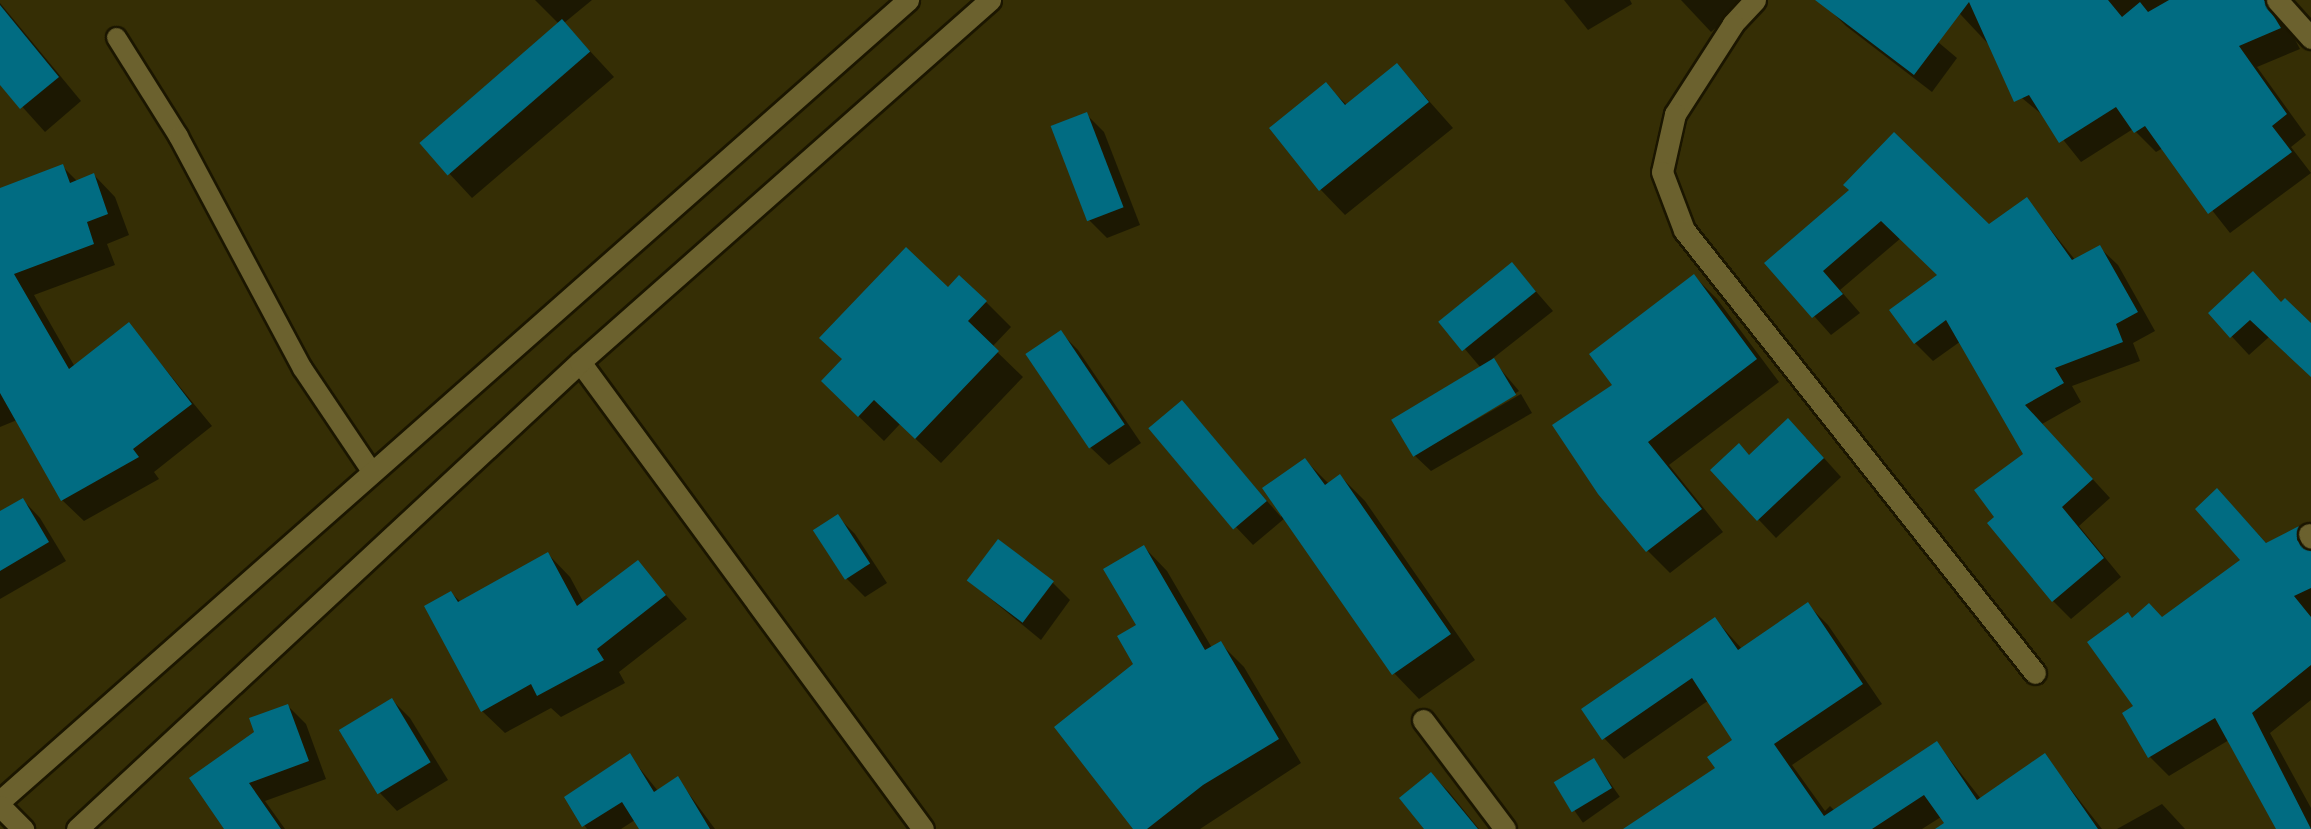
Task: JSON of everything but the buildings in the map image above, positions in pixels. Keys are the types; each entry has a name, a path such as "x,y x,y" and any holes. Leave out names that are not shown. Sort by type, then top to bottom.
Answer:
{"street":[{"path":"0,801 908,0"},
{"path":"77,829 580,362 990,0"},
{"path":"1755,0 1733,24 1675,114 1661,172 1684,230 2035,673"},
{"path":"2277,0 2311,38"},
{"path":"580,362 923,829"},
{"path":"1423,720 1505,829"},
{"path":"0,806 23,829"}],"lane":[{"path":"116,37 178,136 302,368 372,472"}]}
